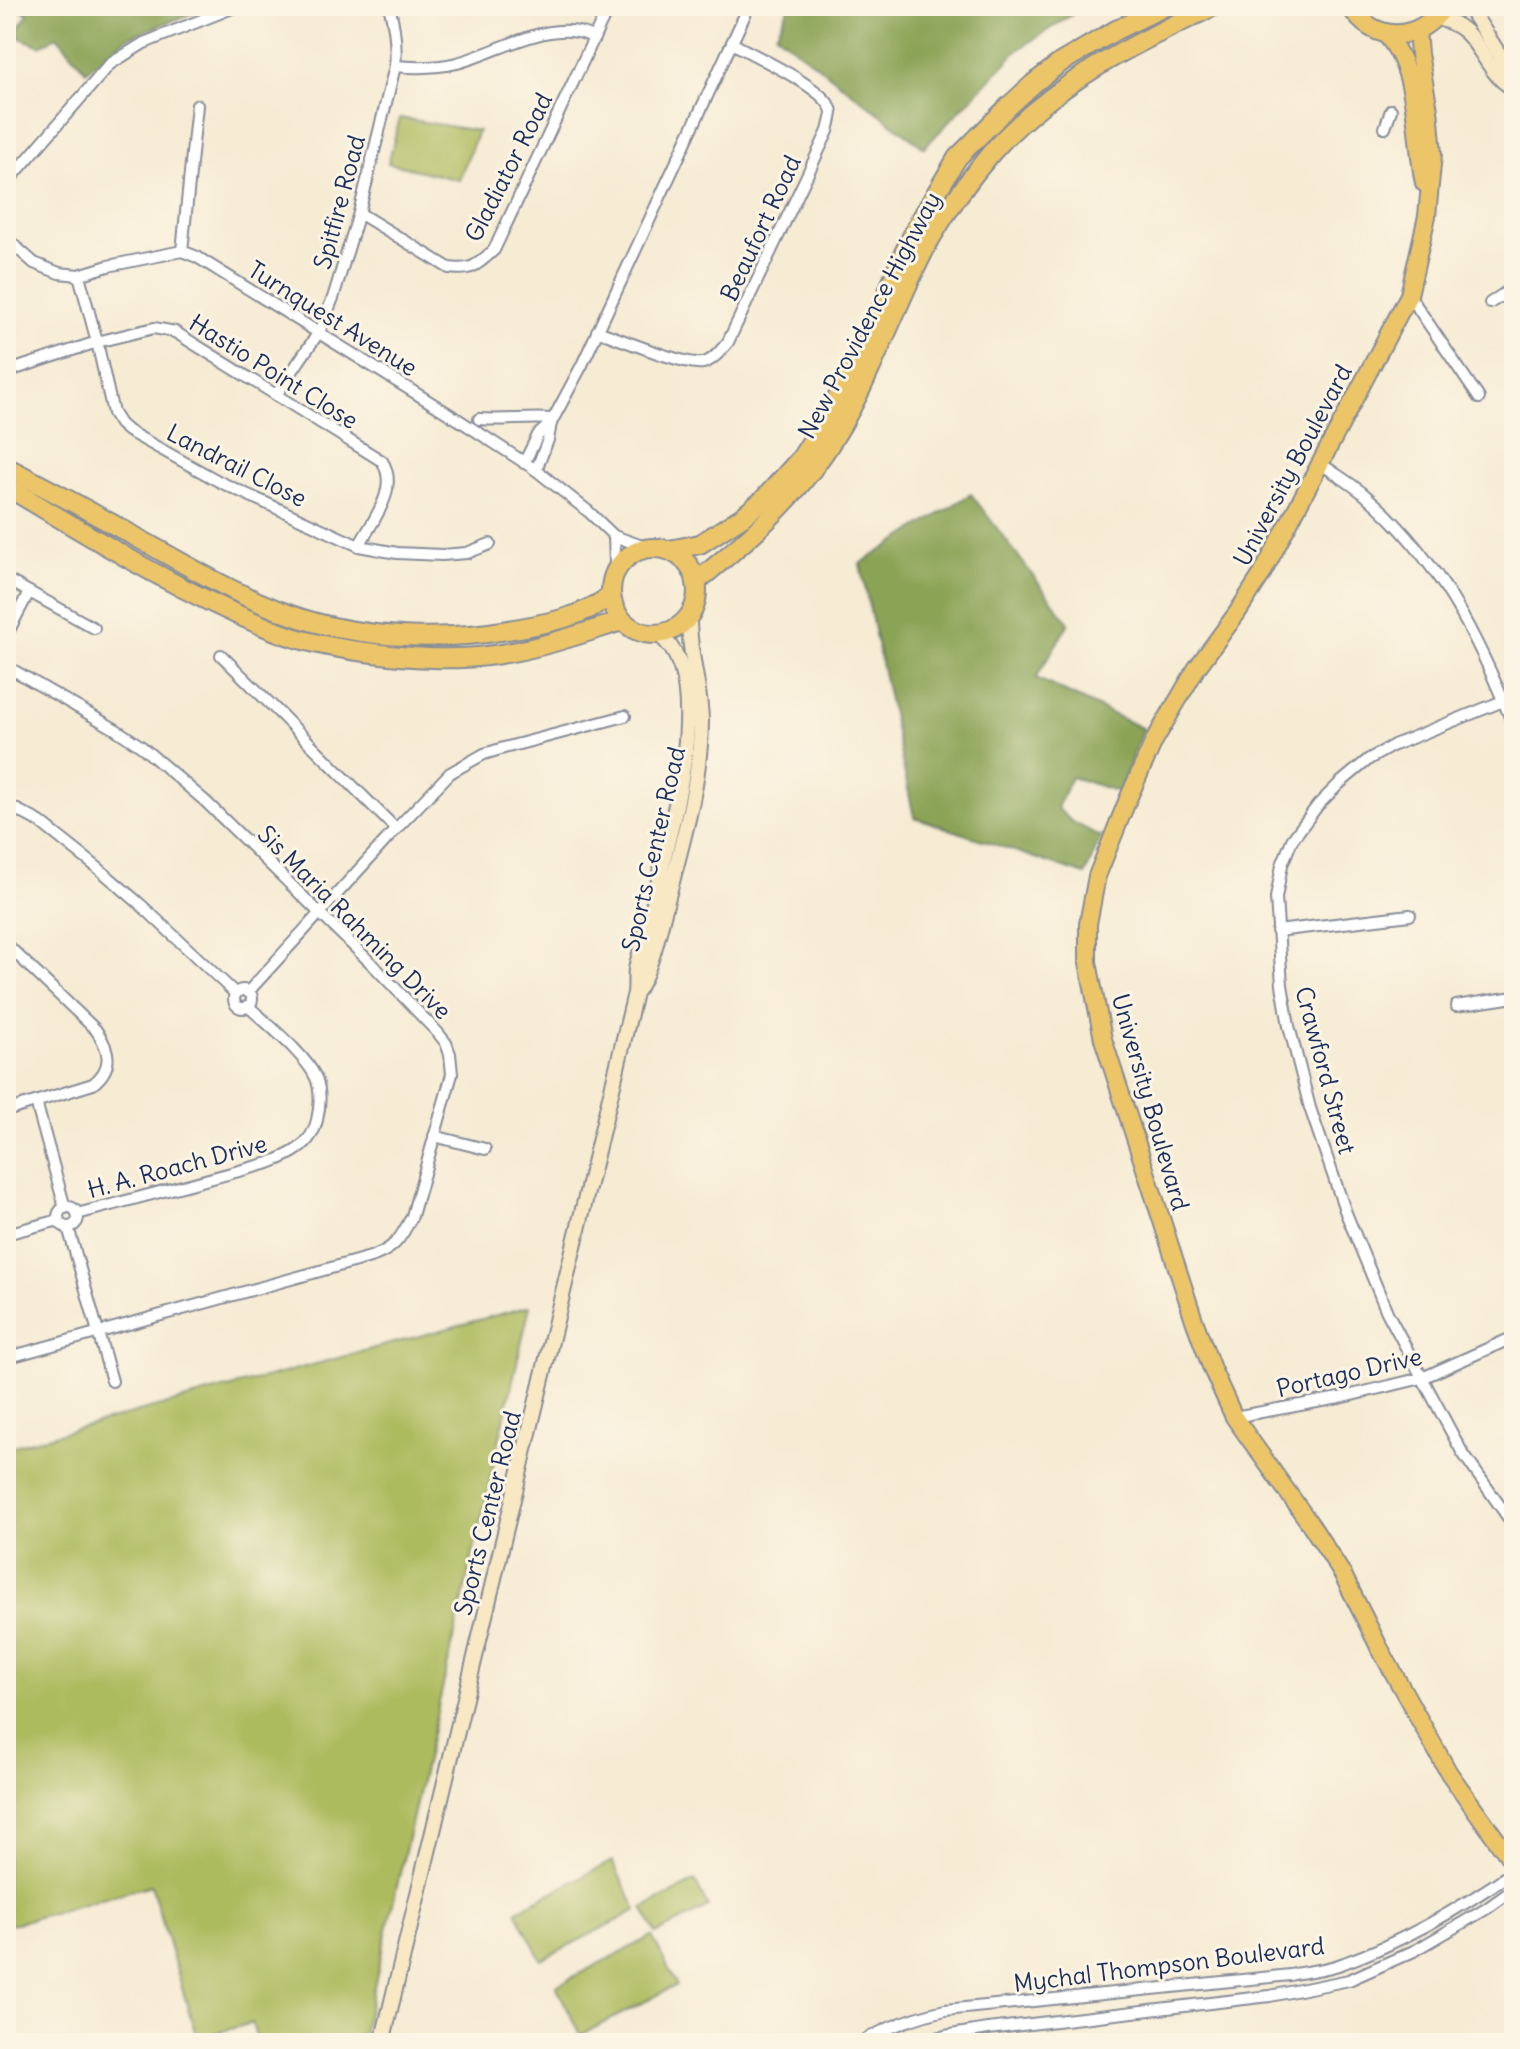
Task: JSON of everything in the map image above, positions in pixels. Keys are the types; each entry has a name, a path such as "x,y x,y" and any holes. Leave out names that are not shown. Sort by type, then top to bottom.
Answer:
{"highway":[{"name":"New Providence Highway","path":"669,550 700,544 742,517 763,500 801,458 845,384 876,323 918,224 957,158 1017,98 1060,63 1116,30 1166,6"},
{"name":"New Providence Highway","path":"696,582 785,504 825,452 853,404 929,242 948,210 994,150 1035,109 1072,81 1157,33 1214,6"},
{"path":"1351,6 1373,29 1396,34 1417,30 1440,12"},
{"path":"6,467 201,574 263,605 306,620 350,629 428,637 495,632 542,625 578,614 593,609 610,596"},
{"path":"6,486 191,593 274,631 353,652 435,659 480,657 551,643 622,621"},
{"path":"648,548 669,550 687,564 696,582 696,601 689,616 675,629 658,634 640,632 622,621 610,596 613,575 619,565 636,551 648,548"}],"main road":[{"path":"1468,6 1504,62 1513,88"},
{"path":"1440,12 1474,39 1500,79 1513,88"},
{"name":"University Boulevard","path":"1417,30 1433,154 1427,216 1409,295 1262,574 1196,669 1154,741 1094,887 1088,924 1088,962 1103,1039 1194,1320 1234,1417 1343,1575 1449,1773 1514,1864"},
{"name":"University Boulevard","path":"1383,32 1394,43 1408,81 1428,200"},
{"name":"Sports Center Road","path":"635,993 647,974 695,785 701,717 689,616"},
{"name":"Sports Center Road","path":"382,2043 635,993 636,969 649,926 686,753 687,705 683,674 672,649 658,634"}],"street":[{"path":"6,184 110,64 144,43 237,6"},
{"name":"Spitfire Road","path":"276,395 319,332 333,298 359,213 395,66 397,46 389,6"},
{"name":"Gladiator Road","path":"359,213 449,268 467,270 478,265 494,250 609,6"},
{"path":"536,470 552,421 749,6"},
{"path":"395,66 429,68 449,65 561,30 574,30 594,38"},
{"name":"Beaufort Road","path":"597,331 688,363 706,363 718,353 728,342 828,131 832,113 826,101 811,87 732,43"},
{"path":"6,238 34,263 59,273 79,275 182,251 197,105"},
{"path":"1385,128 1391,110"},
{"name":"Turnquest Avenue","path":"182,251 197,257 319,332 536,470 614,536"},
{"name":"Landrail Close","path":"79,275 113,413 128,431 220,482 359,546 379,551 430,555 467,553 490,544"},
{"path":"1490,303 1514,287"},
{"path":"1409,295 1479,398"},
{"name":"Hastio Point Close","path":"6,372 97,342 154,328 175,332 382,461 387,468 389,484 384,500 359,546"},
{"path":"479,419 503,421 536,418 552,421"},
{"path":"524,463 538,435 552,421"},
{"path":"1320,463 1365,494 1417,547 1439,576 1465,617 1514,727"},
{"path":"613,575 614,536 648,548"},
{"path":"6,579 94,628"},
{"path":"6,636 29,592"},
{"path":"221,655 396,829"},
{"name":"Sis Maria Rahming Drive","path":"6,666 142,747 205,801 400,992 446,1043 453,1066 412,1216 391,1248 381,1254 6,1358"},
{"name":"Crawford Street","path":"1503,701 1394,745 1369,759 1340,783 1318,805 1292,840 1282,865 1276,898 1282,985 1289,1026 1310,1108 1346,1213 1387,1312 1422,1378 1462,1452 1514,1526"},
{"path":"248,992 450,773 484,754 625,716"},
{"path":"6,804 40,822 98,868 236,994"},
{"path":"1277,931 1410,915"},
{"path":"6,944 96,1030 107,1049 107,1066 93,1084 6,1111"},
{"path":"240,991 248,992 252,999 248,1006 241,1008 234,997 240,991"},
{"path":"1456,1006 1514,997"},
{"name":"H. A. Roach Drive","path":"77,1214 269,1163 303,1146 317,1122 320,1100 316,1079 305,1062 248,1006"},
{"path":"36,1102 65,1208"},
{"path":"434,1136 485,1149"},
{"path":"6,1234 64,1223 76,1223 77,1214 72,1208 60,1211 64,1223 98,1332 112,1381"},
{"name":"Portago Drive","path":"1234,1417 1339,1398 1422,1378 1514,1337"},
{"name":"Mychal Thompson Boulevard","path":"860,2043 888,2028 945,2010 1290,1975 1342,1964 1387,1947 1415,1932 1514,1871"},
{"name":"Mychal Thompson Boulevard","path":"915,2043 988,2029 1270,1996 1338,1983 1408,1955 1514,1889"}],"green space":[{"path":"16,6 212,6 127,38 86,71 57,36 40,46 13,35 28,14"},
{"path":"790,6 1085,6 1018,50 924,148 776,34"},
{"path":"400,118 478,131 459,180 388,163"},
{"path":"971,494 1069,623 1036,678 1144,729 1119,792 1071,777 1057,808 1071,821 1101,837 1085,875 914,817 860,564"},
{"path":"530,1306 361,2043 258,2043 252,2023 197,2038 151,1885 6,1926 6,1448"},
{"path":"612,1861 637,1910 541,1960 516,1911"},
{"path":"695,1881 708,1907 656,1934 643,1908"},
{"path":"652,1936 677,1985 581,2035 556,1986"}]}
